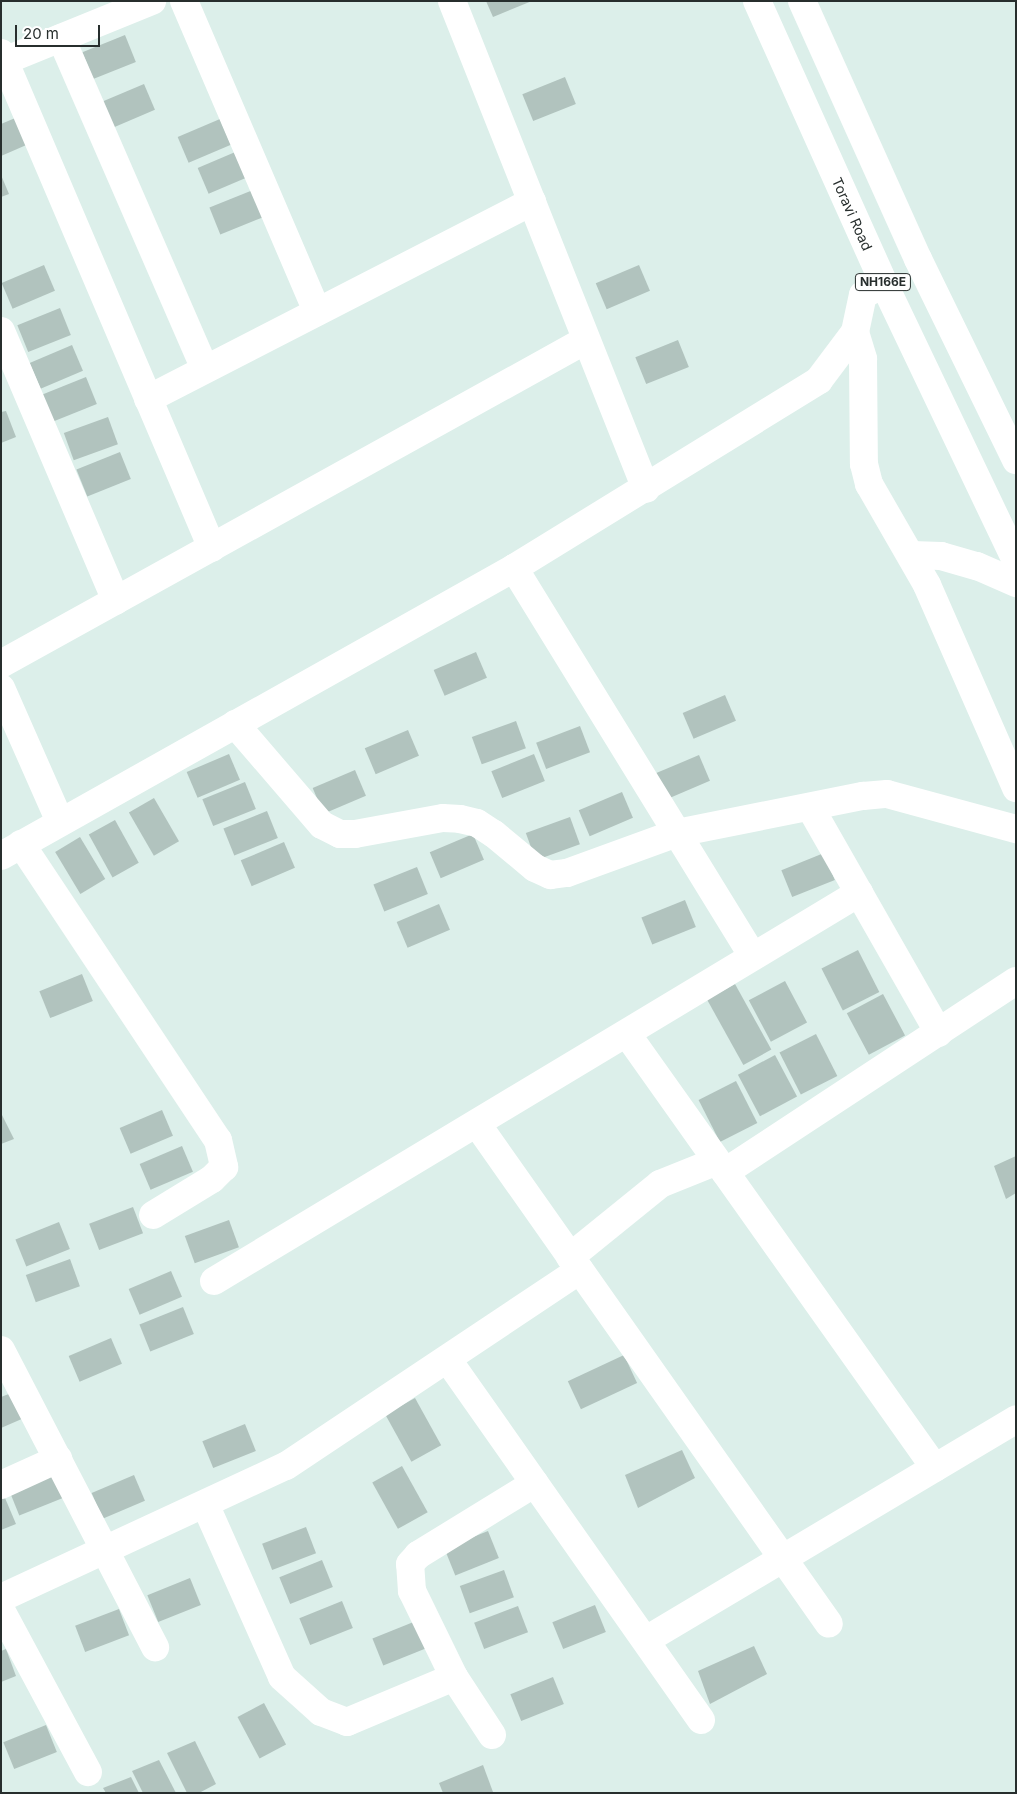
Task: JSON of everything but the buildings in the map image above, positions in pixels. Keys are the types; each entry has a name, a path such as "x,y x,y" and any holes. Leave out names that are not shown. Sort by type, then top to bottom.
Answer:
{"main road":[{"path":"152,1 60,38 3,57 212,548"},
{"path":"184,1 318,312"},
{"path":"452,1 646,489"},
{"name":"Toravi Road","path":"757,1 884,284 1016,561"},
{"name":"NH166E","path":"802,1 918,259 1016,460"},
{"path":"60,38 204,367"},
{"path":"148,399 204,367 318,312 532,202"},
{"path":"153,1215 212,1180 224,1167 218,1140 11,850 514,568 646,489 819,380 841,355 855,332 863,295 884,284"},
{"path":"1,331 116,601"},
{"path":"855,332 864,378 864,464 869,484 912,555 1016,788"},
{"path":"1,664 586,340"},
{"path":"912,555 941,556 977,566 1016,583"},
{"path":"514,568 753,956"},
{"path":"1,688 60,822"},
{"path":"235,724 322,825 340,834 355,834 443,818 460,819 477,823 494,834 535,868 550,875 567,873 677,833 887,794 1016,829"},
{"path":"810,807 939,1033"},
{"path":"214,1281 753,956 860,894"},
{"path":"1,1598 264,1477 321,1445 448,1360 575,1264 660,1184 721,1166 939,1033 1016,981"},
{"path":"626,1034 935,1468"},
{"path":"477,1124 829,1624"},
{"path":"1,1350 154,1647"},
{"path":"448,1360 701,1720"},
{"path":"646,1640 1016,1419"},
{"path":"1,1485 58,1459"},
{"path":"492,1735 454,1677 412,1591 410,1564 418,1555 535,1483"},
{"path":"205,1504 282,1677 321,1712 347,1722 454,1677"},
{"path":"1,1610 88,1772"}]}
